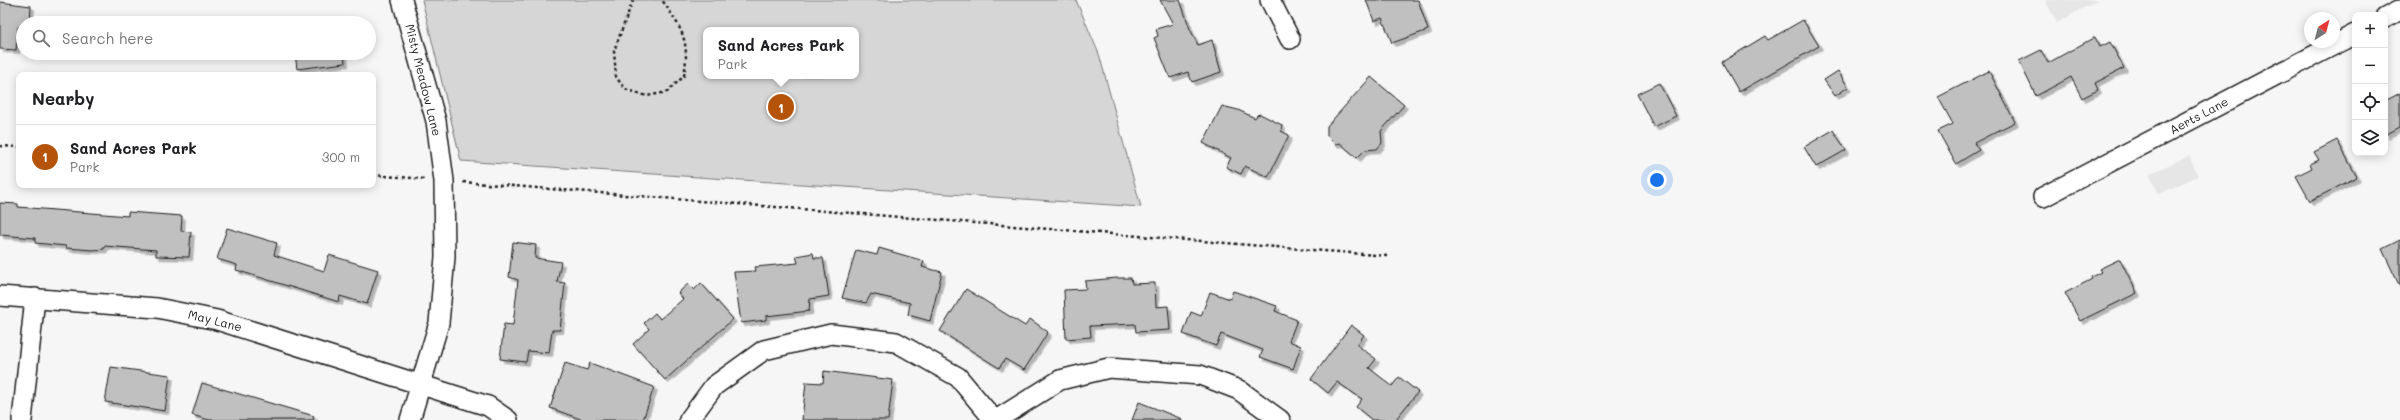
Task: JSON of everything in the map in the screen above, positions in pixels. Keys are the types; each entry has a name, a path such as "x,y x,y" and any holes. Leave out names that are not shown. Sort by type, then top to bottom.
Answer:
{"street":[{"name":"Misty Meadow Lane","path":"402,0 436,121 444,181 445,257 438,323 422,385 410,420"},
{"path":"1270,0 1290,39"},
{"path":"2388,16 2400,10"},
{"name":"Aerts Lane","path":"2044,197 2352,36"},
{"name":"May Lane","path":"0,296 157,308 218,320 488,406 508,420"},
{"path":"22,420 35,298"},
{"path":"689,420 714,386 764,350 831,334 896,342 958,377 995,420 1060,380 1109,368 1200,374 1239,390 1276,417"}],"path":[{"path":"633,0 614,50 616,77 625,89 647,96 667,92 684,76 688,52 679,25 662,0"},
{"path":"0,146 16,147"},
{"path":"376,175 1388,256"}],"shaded area":[{"path":"422,0 1076,0 1099,54 1141,207 461,161"},
{"path":"2045,0 2098,0 2057,23"},
{"path":"2189,156 2198,176 2159,194 2149,174"}],"building":[{"path":"1160,0 1180,0 1190,29 1198,45 1212,40 1221,72 1192,82 1188,72 1170,78 1154,38 1158,36 1156,29 1173,24"},
{"path":"1366,0 1418,0 1428,30 1392,43 1382,18 1374,21"},
{"path":"0,2 31,6 30,16 16,16 16,50 0,49"},
{"path":"1803,20 1819,46 1739,92 1722,62 1765,36 1768,40"},
{"path":"2095,37 2100,47 2110,42 2124,68 2095,83 2098,90 2082,98 2071,77 2036,96 2019,61 2041,50 2048,63"},
{"path":"296,60 345,60 345,63 297,69"},
{"path":"1838,71 1848,87 1835,96 1824,80"},
{"path":"1989,71 2015,122 1974,143 1979,150 1956,164 1938,131 1953,124 1938,97"},
{"path":"1371,77 1404,105 1381,131 1382,143 1377,149 1365,150 1357,158 1340,143 1335,144 1327,136 1327,126"},
{"path":"1659,83 1676,116 1654,127 1637,94"},
{"path":"2400,93 2400,127 2388,133 2388,120 2388,99"},
{"path":"1222,106 1238,110 1255,118 1260,114 1282,125 1281,131 1289,135 1268,177 1245,166 1241,174 1226,167 1231,158 1203,143"},
{"path":"1833,130 1846,150 1816,167 1804,147"},
{"path":"2337,140 2357,177 2310,201 2296,176 2312,168 2310,164 2319,160 2314,152"},
{"path":"0,203 18,204 18,207 128,216 128,212 182,216 181,231 191,232 189,257 156,256 156,250 104,246 104,249 93,250 66,248 66,246 35,243 35,238 0,235"},
{"path":"227,228 277,243 274,255 324,271 329,255 378,270 367,304 340,296 339,302 236,270 237,265 217,259"},
{"path":"2400,240 2400,287 2382,249"},
{"path":"513,242 536,245 535,258 561,262 557,282 565,283 560,330 552,330 549,353 528,351 526,362 500,359 504,324 513,325 518,280 509,277"},
{"path":"879,248 924,261 922,267 942,272 930,321 908,315 910,303 871,294 866,303 842,298 856,250 877,255"},
{"path":"813,253 814,258 823,258 829,296 810,299 809,311 766,316 766,320 741,323 734,272 756,271 755,267 798,263 796,256"},
{"path":"2120,259 2137,293 2080,321 2065,293 2092,279 2091,277 2101,272 2099,269"},
{"path":"1131,278 1132,284 1155,283 1156,307 1168,306 1170,330 1136,332 1135,324 1090,326 1091,337 1066,339 1064,290 1086,289 1085,281"},
{"path":"701,283 733,319 665,380 633,344 649,329 644,323 655,313 660,319 683,299 678,293 688,284 694,290"},
{"path":"966,289 1025,326 1030,319 1048,332 1024,370 1005,359 999,368 940,331"},
{"path":"1233,291 1277,306 1275,311 1297,320 1289,341 1301,346 1293,369 1260,357 1263,350 1221,334 1216,346 1183,334 1191,312 1201,316 1210,292 1230,299"},
{"path":"1351,325 1364,335 1357,345 1376,359 1369,368 1392,386 1399,377 1418,392 1395,420 1372,420 1356,407 1362,399 1337,382 1328,393 1311,379"},
{"path":"565,363 587,370 590,363 654,387 643,420 583,420 550,408"},
{"path":"111,367 170,375 165,411 105,402"},
{"path":"824,371 893,380 888,420 802,420 806,382 823,383"},
{"path":"202,383 314,416 313,420 209,420 192,415"},
{"path":"1139,402 1182,419 1132,420"}],"place":[{"name":"Sand Acres Park","path":"781,107"}]}
